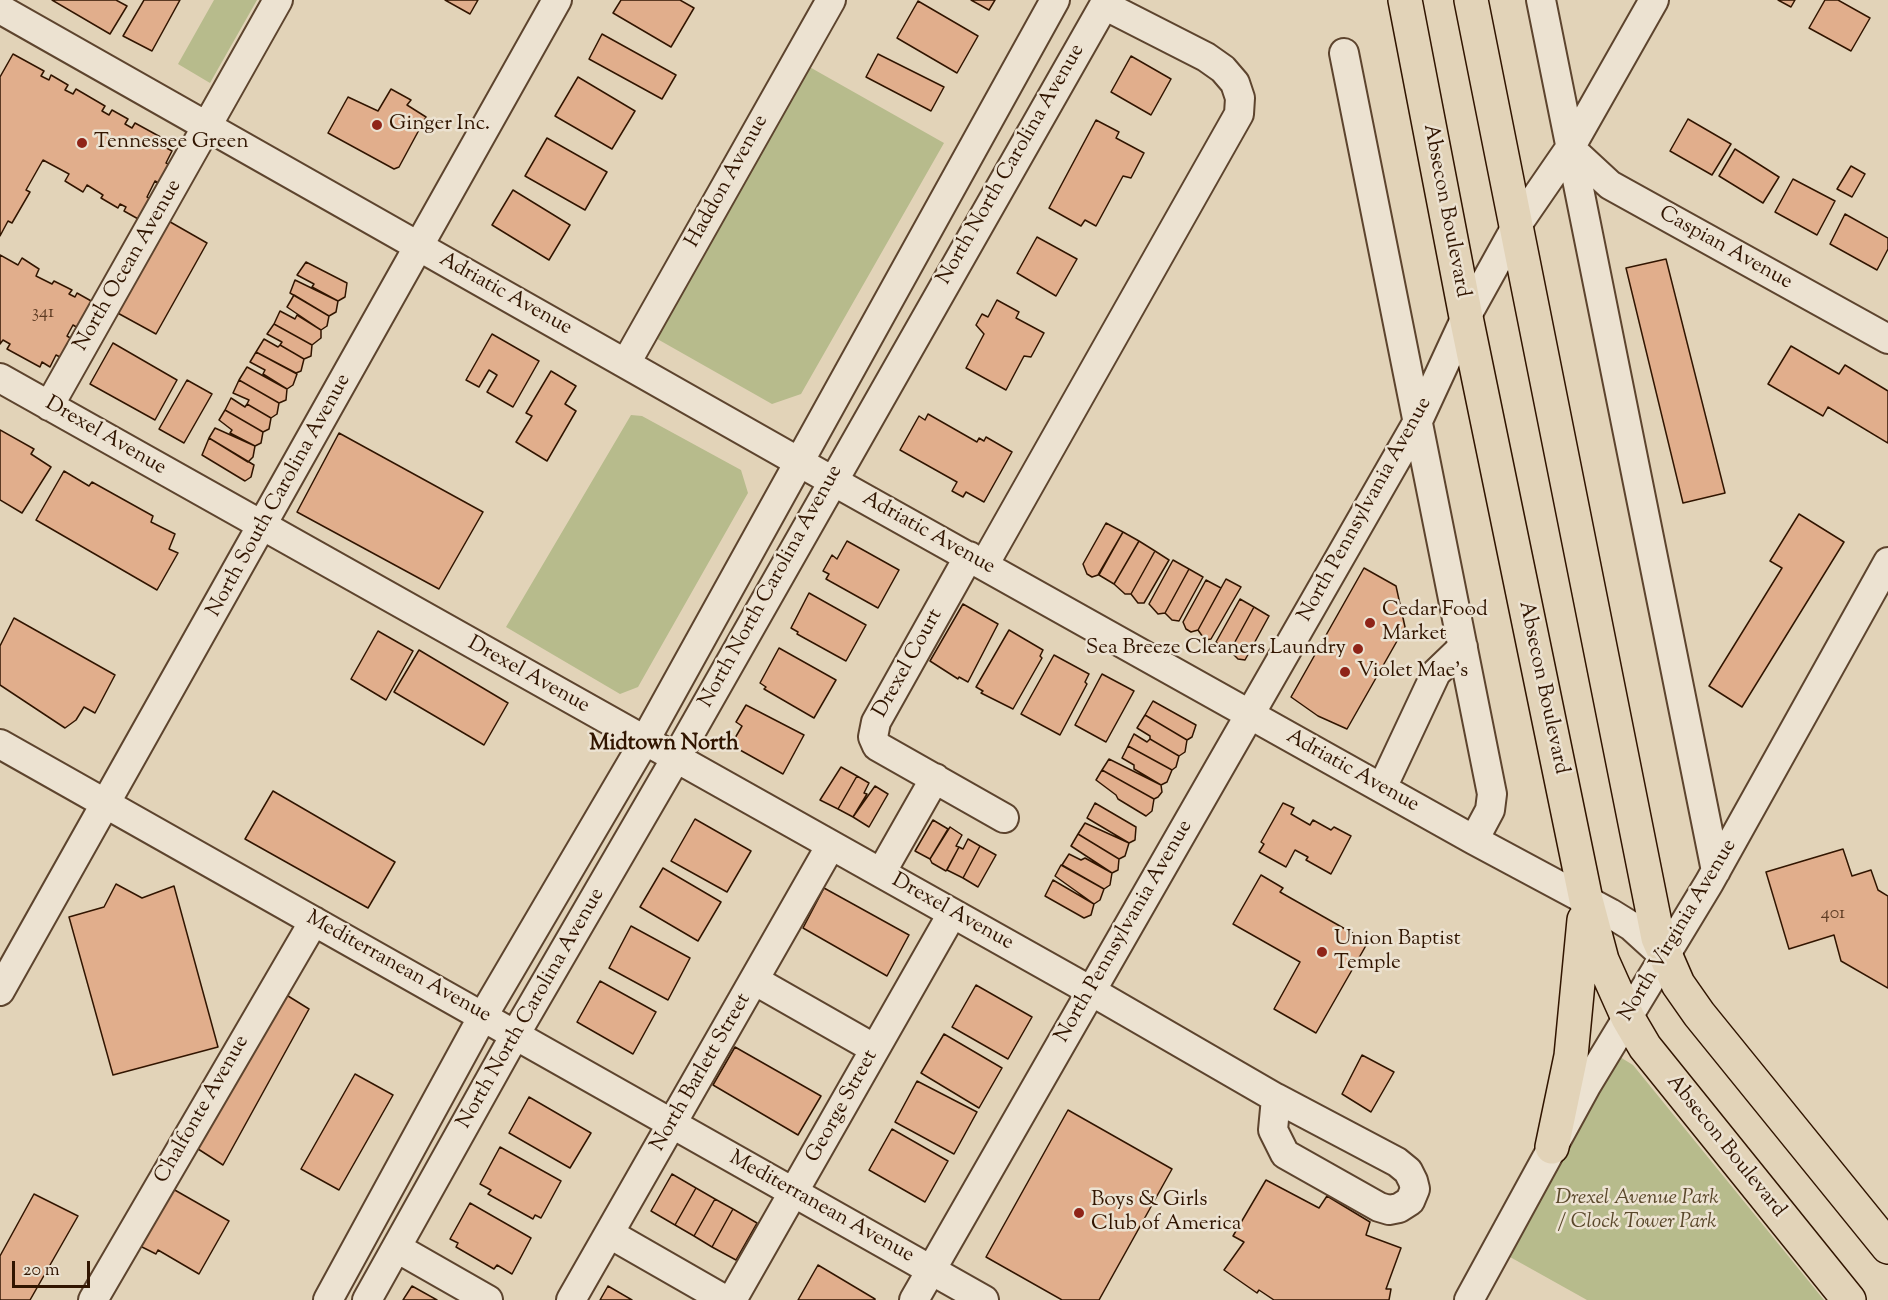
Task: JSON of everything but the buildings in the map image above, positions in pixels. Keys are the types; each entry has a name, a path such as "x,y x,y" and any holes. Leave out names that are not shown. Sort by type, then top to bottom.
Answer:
{"highway":[{"name":"Absecon Boulevard","path":"1405,0 1466,317 1586,900 1602,960 1628,1018 1659,1065 1849,1300"},
{"path":"1471,0 1649,901 1664,956 1678,984 1700,1014 1888,1247"},
{"path":"1552,1147 1571,1056 1586,900"}],"street":[{"name":"North Ocean Avenue","path":"49,406 209,126 278,0"},
{"name":"North South Carolina Avenue","path":"0,991 557,0"},
{"name":"Haddon Avenue","path":"626,363 831,0"},
{"name":"North North Carolina Avenue","path":"328,1300 483,1016 644,742 1055,0"},
{"path":"1541,0 1716,871"},
{"name":"North Pennsylvania Avenue","path":"914,1300 1417,423 1466,317 1516,225 1570,148 1654,0"},
{"name":"North North Carolina Avenue","path":"368,1300 515,1035 676,758 1105,2"},
{"path":"976,560 1239,114 1240,98 1235,83 1222,69 1206,57 1105,2"},
{"name":"Adriatic Avenue","path":"3,9 799,462 1474,840 1586,900 1631,926 1664,956"},
{"path":"1344,52 1492,794 1490,810 1474,840"},
{"name":"Caspian Avenue","path":"1570,148 1610,185 1888,339"},
{"name":"Drexel Avenue","path":"0,378 644,742 1091,991 1276,1098 1397,1162 1407,1171 1413,1181 1415,1189 1410,1201 1399,1208 1389,1210 1379,1207 1285,1154 1273,1130 1276,1098"},
{"name":"Drexel Court","path":"976,560 876,722 873,737 877,746 1004,818"},
{"name":"North Virginia Avenue","path":"1469,1300 1552,1147 1716,871 1888,562"},
{"path":"1382,788 1436,673 1463,647"},
{"name":"Mediterranean Avenue","path":"0,744 984,1300"},
{"path":"881,873 935,778"},
{"name":"North Barlett Street","path":"571,1300 831,845"},
{"name":"George Street","path":"732,1300 795,1193 951,914"},
{"name":"Chalfonte Avenue","path":"93,1300 314,921"},
{"path":"754,981 875,1049"},
{"path":"610,1234 724,1300"},
{"path":"397,1248 488,1300"}],"green space":[{"path":"214,0 257,0 210,83 178,64"},
{"path":"806,65 944,143 801,394 772,404 652,336"},
{"path":"631,415 642,416 741,470 748,493 638,687 620,694 506,627"},
{"name":"Drexel Avenue Park / Clock Tower Park","path":"1620,1057 1633,1065 1824,1300 1587,1300 1510,1257 1610,1064"}],"place":[{"name":"Ginger Inc.","path":"377,125"},
{"name":"Tennessee Green","path":"82,143"},
{"name":"Cedar Food Market","path":"1370,623"},
{"name":"Sea Breeze Cleaners Laundry","path":"1358,649"},
{"name":"Violet Mae's","path":"1345,672"},
{"name":"Union Baptist Temple","path":"1322,952"},
{"name":"Boys & Girls Club of America","path":"1079,1213"}],"district":[{"name":"Midtown North","path":"664,745"}]}
